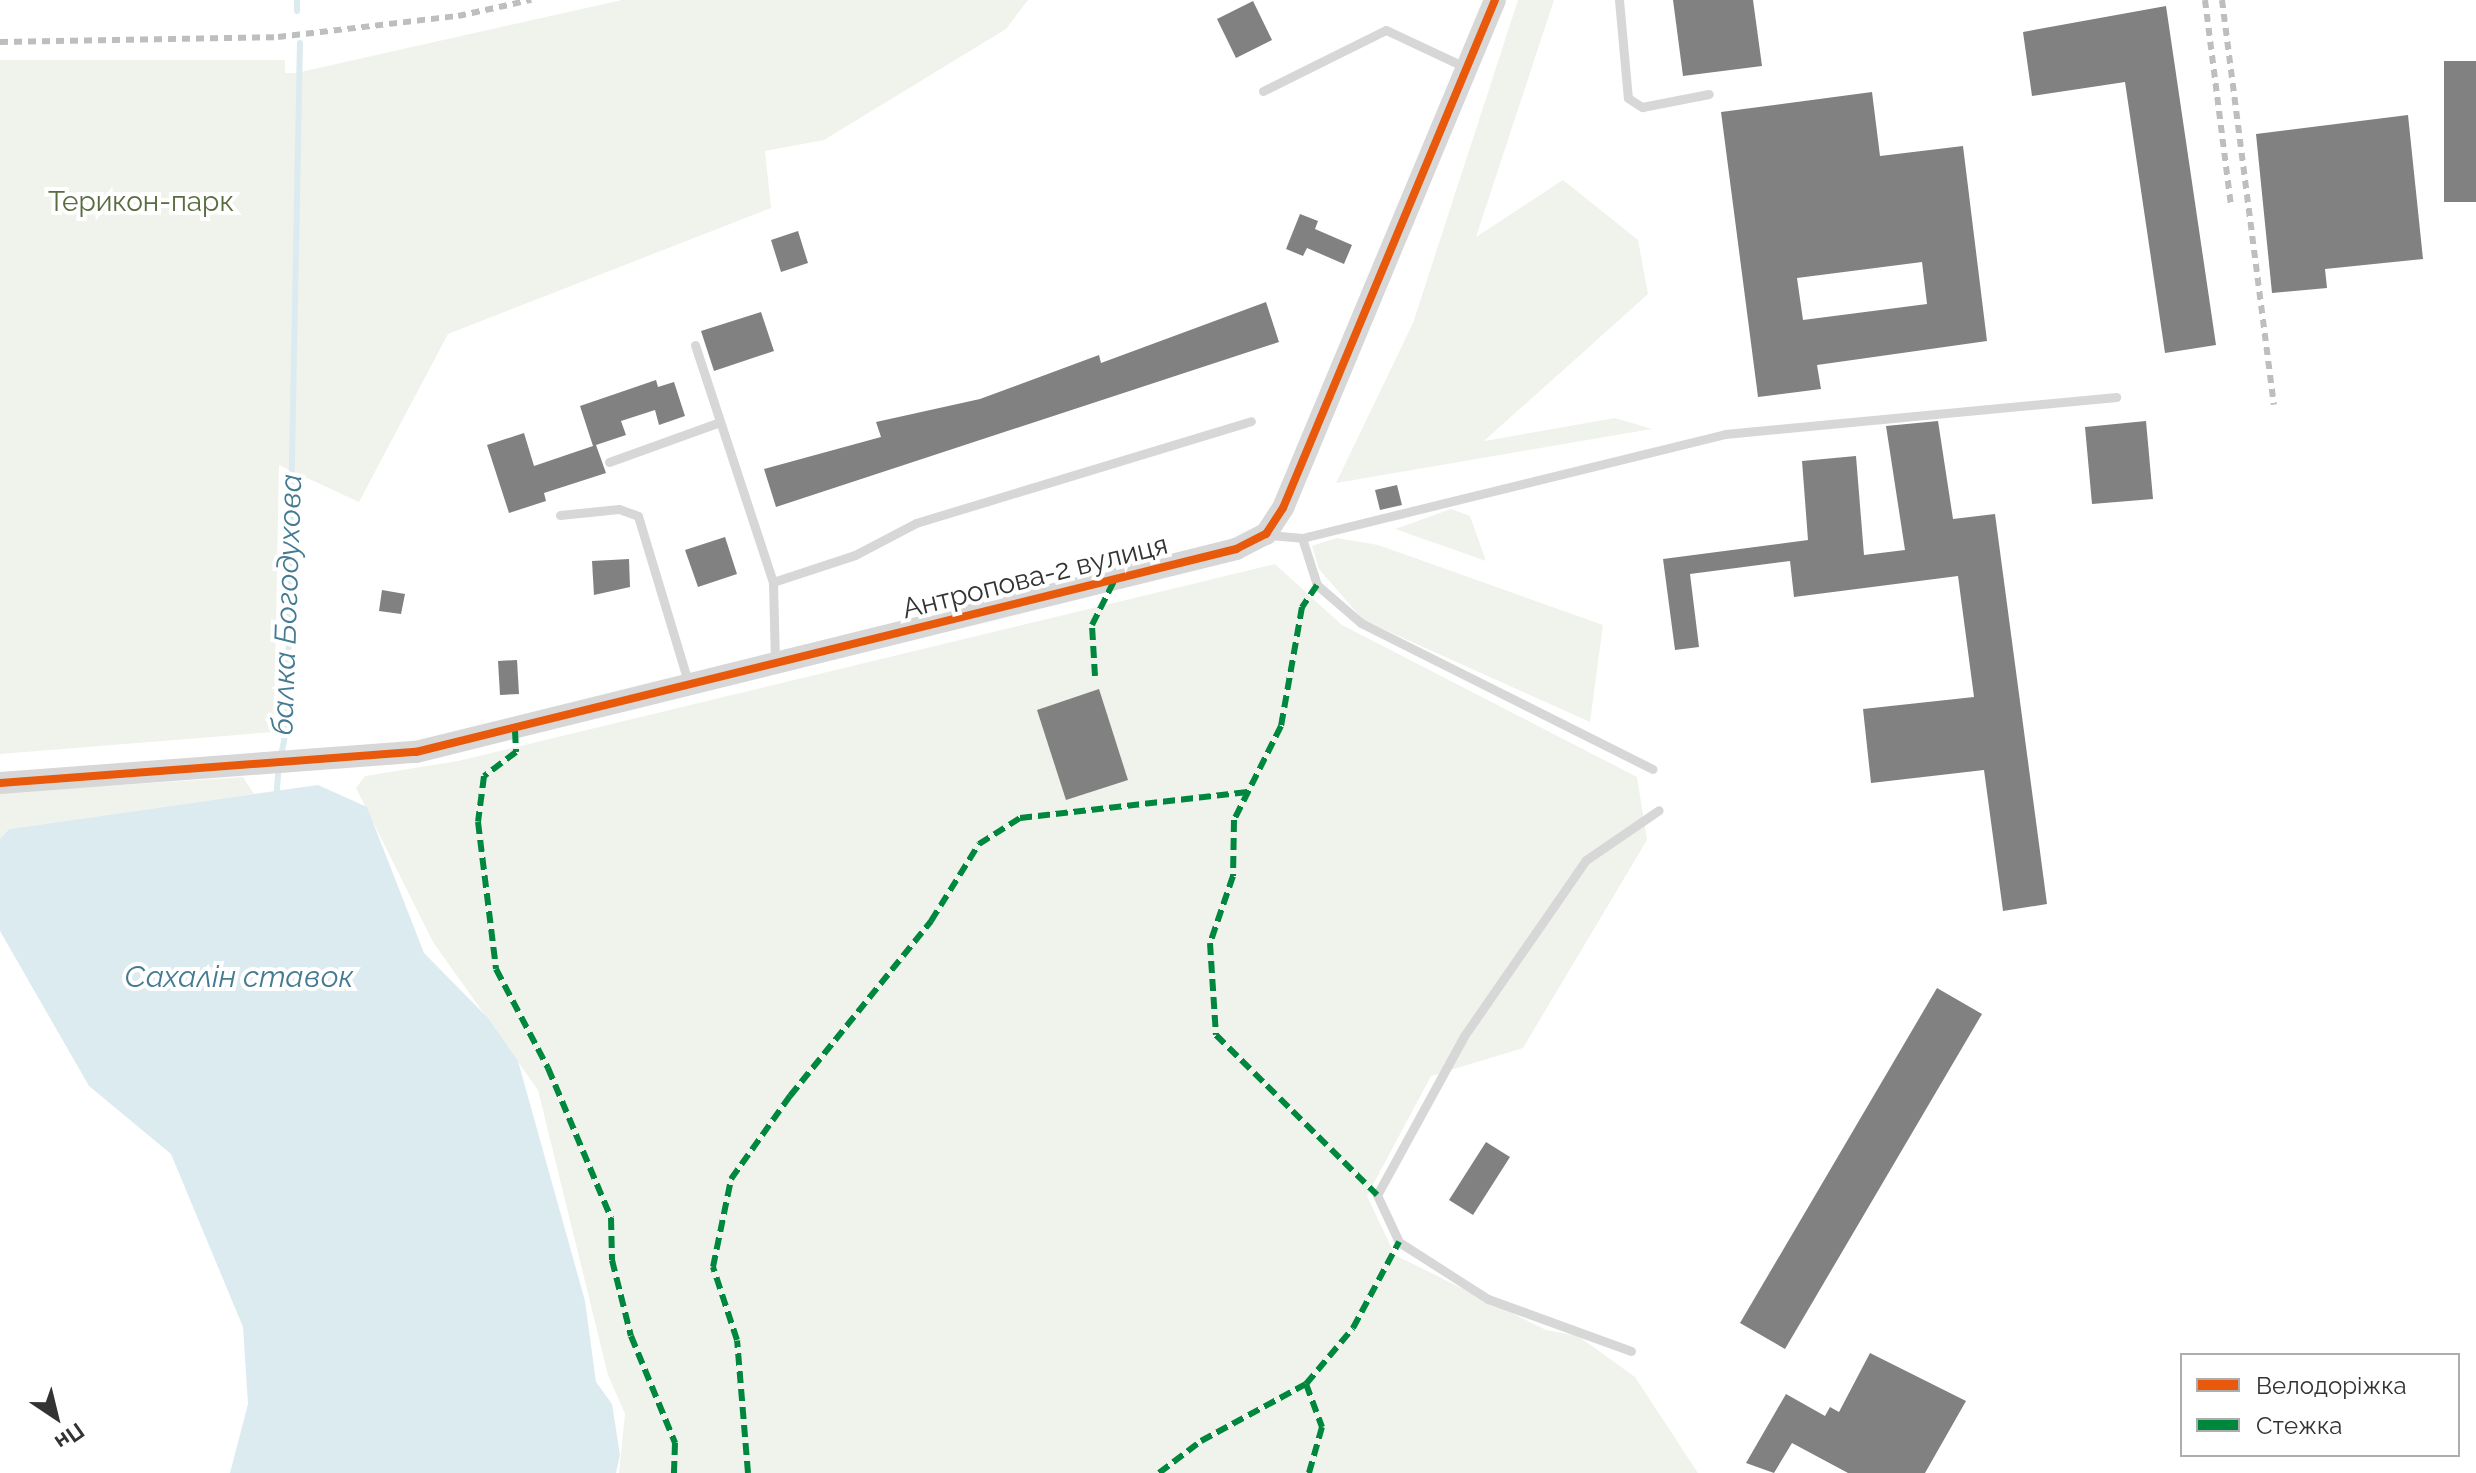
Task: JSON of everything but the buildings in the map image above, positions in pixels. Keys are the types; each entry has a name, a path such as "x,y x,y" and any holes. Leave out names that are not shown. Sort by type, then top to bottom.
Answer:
{"street":[{"path":"1266,534 1283,508 1463,66 1495,0"},
{"name":"Антропова-2 вулиця","path":"0,783 243,768 416,752 690,687 1236,549 1266,534"}],"lane":[{"path":"1619,0 1628,98 1642,107 1709,94"},
{"path":"1263,91 1386,30 1463,66"},
{"path":"695,345 773,582 775,665"},
{"path":"1266,534 1302,538 1725,434 2116,397"},
{"path":"773,582 855,555 916,523 1251,421"},
{"path":"609,462 720,422"},
{"path":"560,515 619,509 638,516 690,687"},
{"path":"1302,538 1317,585 1361,623 1652,769"},
{"path":"1631,1351 1488,1299 1399,1242 1377,1195 1464,1036 1586,860 1659,810"}],"green space":[{"name":"Терикон-парк","path":"622,0 1028,0 1006,29 824,140 765,151 771,208 448,334 359,502 279,465 274,732 0,754 0,60 285,60 285,73 296,73"},
{"path":"1518,0 1554,0 1476,237 1563,180 1638,240 1648,294 1484,441 1615,418 1652,429 1336,483 1413,323"},
{"path":"1451,509 1470,516 1486,561 1395,529"},
{"path":"1337,538 1378,545 1603,625 1590,722 1363,620 1319,569 1312,546"},
{"path":"1275,564 1342,625 1637,777 1647,840 1523,1048 1431,1076 1367,1196 1395,1255 1546,1330 1578,1336 1635,1377 1698,1473 619,1473 625,1414 608,1375 538,1090 433,942 356,788 365,776 458,761"},
{"path":"243,777 254,794 9,829 0,839 0,793"}],"water":[{"name":"Сахалін ставок","path":"318,785 367,807 424,953 488,1018 518,1061 585,1301 596,1382 612,1404 620,1455 616,1473 230,1473 248,1404 243,1327 171,1154 89,1086 0,931 0,839 9,829"}],"waterway":[{"name":"балка Богодухова","path":"297,0 297,11"},
{"name":"балка Богодухова","path":"281,756 287,724 300,43"},
{"name":"балка Богодухова","path":"276,799 279,767"}],"railway":[{"path":"0,42 278,37 458,16 531,0"},
{"path":"2205,0 2231,206"},
{"path":"2222,0 2274,405"}],"marked path":[{"path":"1095,676 1092,625 1115,579"},
{"path":"1317,585 1302,607 1281,726 1234,820 1233,876 1210,943 1216,1035 1377,1195"},
{"path":"515,731 516,752 484,776 478,822 496,969 548,1068 611,1218 612,1260 631,1336 675,1443 674,1473"},
{"path":"748,1473 737,1340 713,1267 731,1179 790,1096 931,921 979,844 1020,818 1248,792"},
{"path":"1159,1473 1201,1441 1306,1384 1353,1328 1399,1242"},
{"path":"1306,1384 1322,1427 1309,1473"}],"cycle path":[{"path":"0,783 416,752 1236,549 1266,534 1283,508 1495,0"}]}
